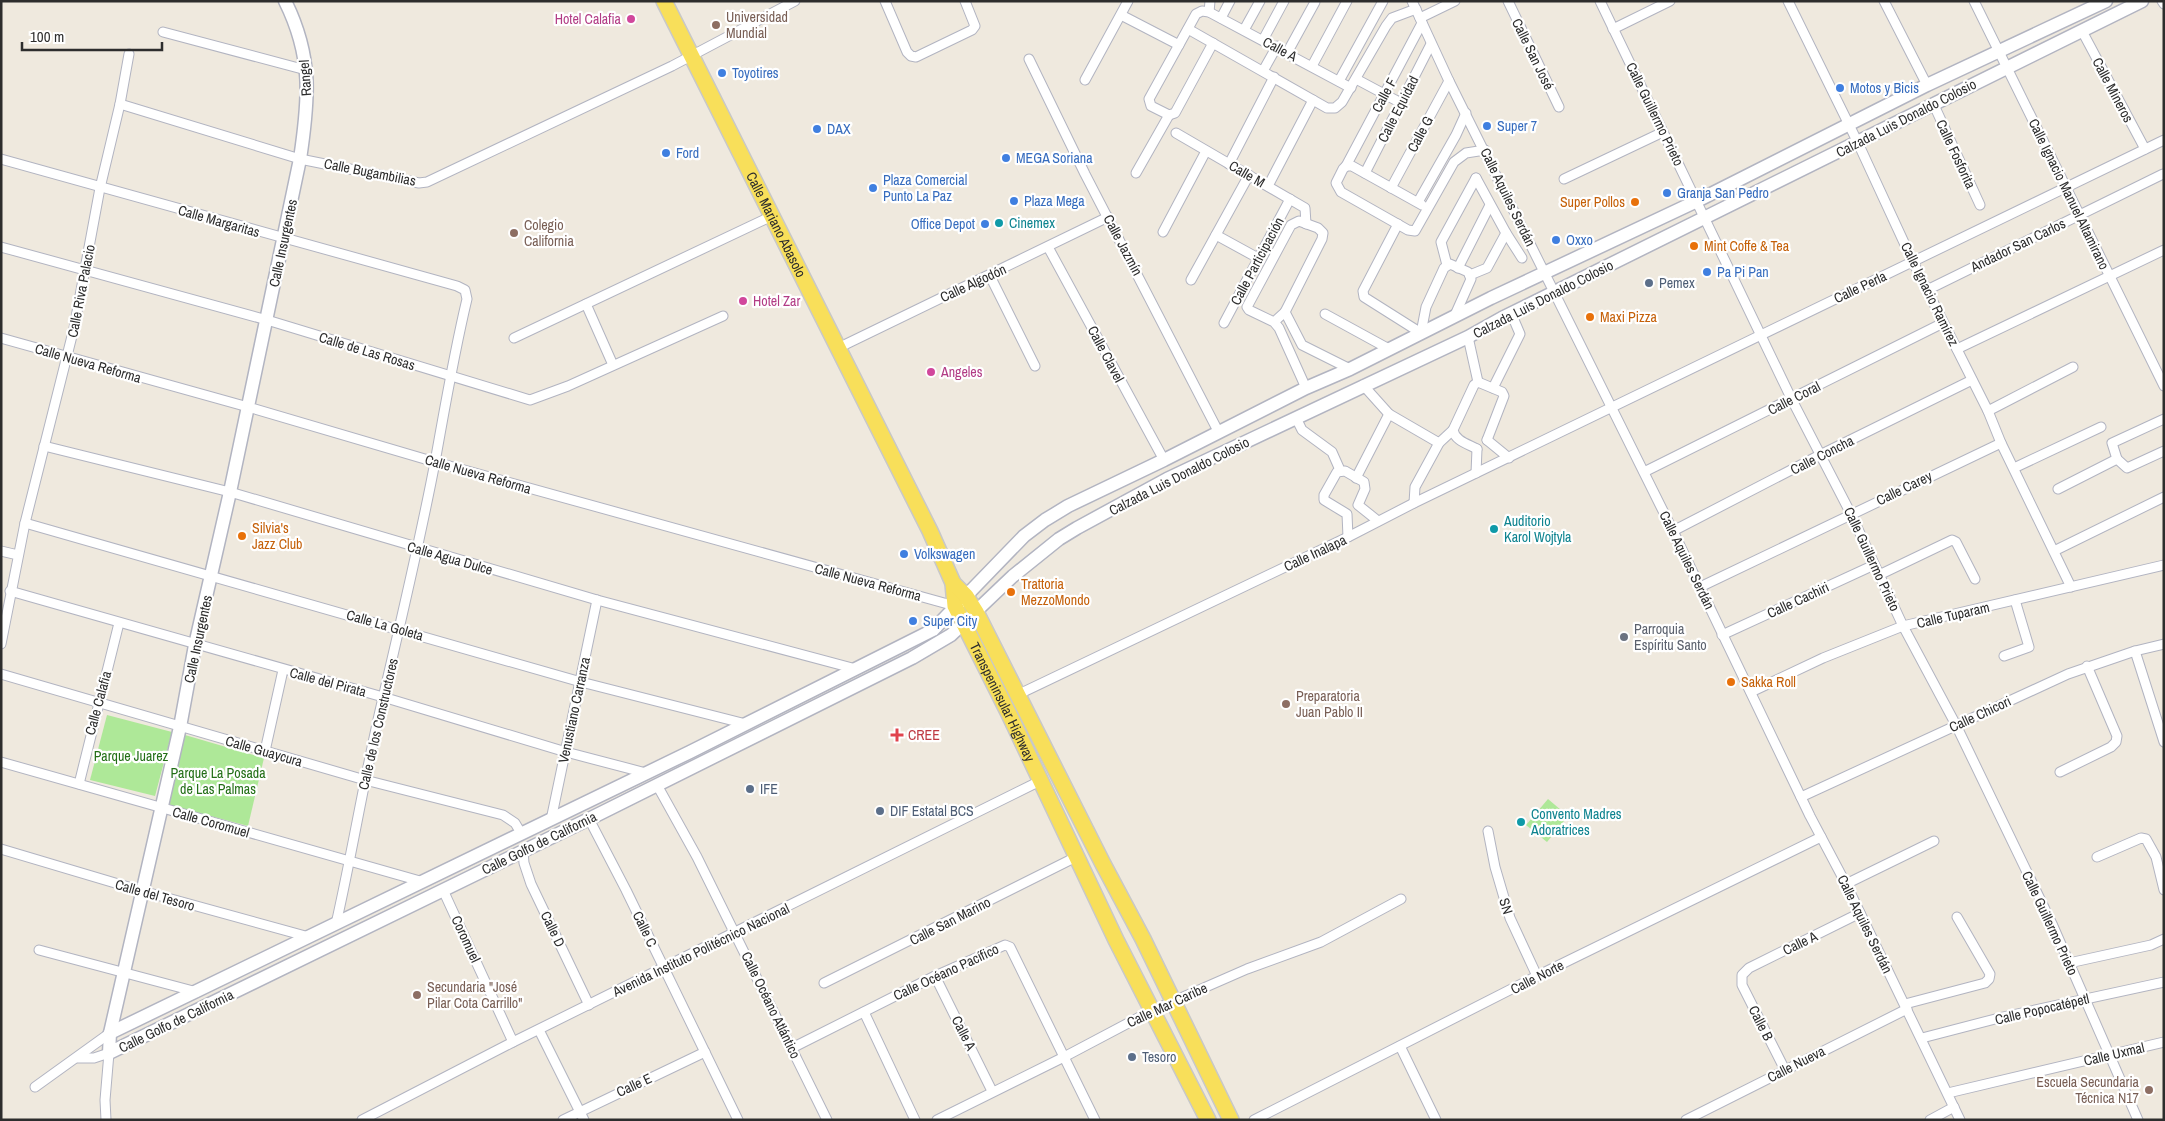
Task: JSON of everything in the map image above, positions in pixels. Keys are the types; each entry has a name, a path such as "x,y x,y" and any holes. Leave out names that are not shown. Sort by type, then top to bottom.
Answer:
{"main road":[{"name":"Calle Mariano Abasolo","path":"664,1 930,531 953,583"},
{"name":"Transpeninsular Highway","path":"953,583 961,601 965,624 1151,1011 1208,1120"},
{"name":"Transpeninsular Highway","path":"961,601 976,612 1143,938 1231,1120"}],"street":[{"name":"Rangel","path":"284,1 296,26 306,70 307,108 300,159"},
{"name":"Calle Bugambilias","path":"120,104 300,159 419,183 427,182 690,56 795,1"},
{"path":"886,1 907,52 911,56 916,57 972,30 975,26 965,1"},
{"path":"1086,80 1128,1"},
{"path":"1169,115 1148,102 1149,99 1196,14 1202,11 1209,12 1210,1"},
{"path":"1221,18 1230,1"},
{"path":"1244,30 1260,1"},
{"path":"1263,40 1284,1"},
{"path":"1312,66 1346,1"},
{"path":"1339,81 1383,1"},
{"path":"1188,29 1327,108 1335,108 1342,102 1351,88 1392,18 1417,13 1455,1"},
{"name":"Calle San José","path":"1508,1 1559,107"},
{"name":"Calle Guillermo Prieto","path":"1600,1 1792,400 1851,514 1903,626 1956,725 2086,999 2137,1120"},
{"path":"1613,28 1670,1"},
{"name":"Calle Ignacio Ramírez","path":"1788,1 1858,143 1913,262 1988,410 2001,443 2071,587"},
{"path":"1884,1 1927,85"},
{"name":"Calle Ignacio Manuel Altamirano","path":"1974,1 2109,278 2164,386"},
{"name":"Calzada Luis Donaldo Colosio","path":"961,601 1024,536 1068,506 1491,298 1697,201 1927,85 2106,1"},
{"name":"Calzada Luis Donaldo Colosio","path":"965,624 1013,576 1059,539 1167,479 1468,337 1507,315 2142,1"},
{"path":"1287,52 1315,2"},
{"name":"Calle A","path":"1209,12 1276,46 1351,88"},
{"name":"Calle Aquiles Serdán","path":"1417,13 1611,409 1673,531 1801,797 1922,1038 1960,1120"},
{"name":"Calle F","path":"1398,224 1340,192 1336,183 1385,93 1417,13"},
{"path":"1121,15 1179,45"},
{"name":"Calle Mineros","path":"2082,31 2145,149"},
{"path":"163,32 306,70"},
{"path":"1136,173 1169,115 1175,113 1213,43"},
{"name":"Calle Equidad","path":"1365,173 1431,44"},
{"path":"1264,71 1276,46"},
{"name":"Calle Riva Palacio","path":"1,644 25,523 67,358 100,188 120,104 129,54"},
{"name":"Calle Jazmín","path":"1029,59 1218,431"},
{"path":"1229,164 1274,77"},
{"path":"1356,79 1401,103"},
{"name":"Calle G","path":"1391,188 1449,80"},
{"path":"1268,186 1313,100"},
{"name":"Calle Fosforita","path":"1933,103 1980,205"},
{"path":"1418,202 1452,143 1466,112"},
{"path":"1564,179 1663,132"},
{"name":"Calle M","path":"1176,133 1305,208 1306,224"},
{"name":"Calle Perla","path":"1611,409 2164,140"},
{"path":"1163,232 1206,150"},
{"path":"1485,150 1466,153 1454,162 1415,230 1408,230 1398,224 1363,290 1364,297 1421,333 1426,307 1447,265 1441,242 1476,178 1522,258"},
{"name":"Calle Insurgentes","path":"106,1120 105,1100 110,1033 180,727 195,645 230,492 300,159"},
{"name":"Calle Margaritas","path":"1,160 457,286 465,290"},
{"path":"1346,166 1352,166 1429,208"},
{"name":"Andador San Carlos","path":"1928,290 2163,174"},
{"path":"1191,280 1249,175"},
{"name":"Calle Participación","path":"1224,323 1290,199"},
{"path":"1458,268 1490,205"},
{"path":"514,338 772,216"},
{"name":"Calle Algodón","path":"838,348 990,276 1108,217"},
{"path":"1274,322 1285,312 1322,239 1322,233 1318,228 1294,222 1247,307 1249,310 1274,322 1279,328 1306,388"},
{"path":"1470,275 1487,268 1506,233"},
{"path":"1216,235 1258,258"},
{"name":"Calle de Las Rosas","path":"1,247 267,320 530,400 568,386 723,316"},
{"name":"Calle Clavel","path":"1048,247 1164,460"},
{"path":"1957,349 2028,313 2109,278 2164,250"},
{"path":"1447,265 1450,264 1470,275"},
{"path":"1455,316 1471,279 1470,275"},
{"path":"990,276 1036,366"},
{"name":"Calle de los Constructores","path":"336,924 365,780 400,629 435,462 449,375 467,299 465,290"},
{"path":"1491,298 1507,315 1520,334 1492,388"},
{"path":"586,304 613,365"},
{"path":"1285,312 1302,346 1350,369 1388,414 1439,443"},
{"path":"1325,314 1389,349"},
{"name":"Calle Coral","path":"1644,472 1792,400 1943,323"},
{"path":"1468,337 1478,382"},
{"name":"Calle Nueva Reforma","path":"1,338 67,358 248,407 435,462 961,601"},
{"path":"1988,410 2073,367"},
{"name":"Calle Concha","path":"1673,531 1820,455 1972,380"},
{"path":"1476,473 1477,449 1487,440 1504,400 1502,392 1478,382"},
{"path":"1414,503 1415,487 1439,443 1453,430 1474,385 1478,382"},
{"name":"Calle Inalapa","path":"1018,695 1611,409"},
{"path":"1356,478 1388,414"},
{"path":"1296,418 1302,430 1332,452 1340,470 1366,485 1358,505 1347,514"},
{"path":"2164,419 2112,443 2117,459 2127,468 2164,451"},
{"path":"2014,468 2101,427"},
{"path":"1453,430 1454,435 1458,439 1477,449"},
{"path":"1487,440 1509,458"},
{"name":"Calle Carey","path":"1700,587 2001,443"},
{"name":"Calle Agua Dulce","path":"44,446 230,492 597,600 857,669"},
{"path":"2058,489 2117,459"},
{"path":"1164,460 1167,479"},
{"path":"1340,470 1324,495 1324,500 1347,514"},
{"path":"2054,551 2164,497"},
{"path":"1358,505 1378,521"},
{"path":"1347,514 1348,537"},
{"name":"Calle La Goleta","path":"25,523 581,682 746,724"},
{"path":"1879,575 1952,540 1956,542 1975,579"},
{"path":"1,551 18,555"},
{"name":"Calle Tuparam","path":"1751,692 1822,658 1903,626 2164,565"},
{"name":"Calle Cachiri","path":"1722,635 1874,566"},
{"name":"Calle del Pirata","path":"10,591 383,697 566,752 646,773"},
{"name":"Venustiano Carranza","path":"551,820 597,600"},
{"path":"2004,656 2029,646 2015,600"},
{"name":"Calle Golfo de California","path":"110,1033 198,992 420,881 551,820 857,669 933,630 961,601"},
{"name":"Calle Calafia","path":"79,784 119,623"},
{"name":"Calle Golfo de California","path":"109,1053 758,736 938,643 965,624"},
{"name":"Calle Chicori","path":"1801,797 2087,666 2164,644"},
{"path":"2135,651 2164,742"},
{"path":"2060,772 2116,742 2117,736 2087,666"},
{"path":"857,669 865,682"},
{"path":"265,751 283,670"},
{"name":"Calle Guaycura","path":"1,674 365,780 503,815 515,823 521,833"},
{"path":"746,724 758,736"},
{"name":"Calle Coromuel","path":"1,762 420,881"},
{"path":"646,773 657,785"},
{"name":"Avenida Instituto Politécnico Nacional","path":"362,1120 378,1116 513,1042 1040,781"},
{"name":"Calle Océano Atlántico","path":"657,785 697,857 827,1120"},
{"name":"Calle C","path":"589,819 665,968 738,1120"},
{"name":"SN","path":"1488,831 1495,867 1510,918 1537,976"},
{"path":"521,833 523,851"},
{"name":"Calle Norte","path":"1254,1120 1537,976 1821,837"},
{"path":"2097,857 2141,838 2149,842 2160,856 2164,890"},
{"path":"1846,884 1934,841"},
{"name":"Calle del Tesoro","path":"1,849 142,892 309,937"},
{"name":"Calle D","path":"523,851 524,863 531,884 589,1005"},
{"name":"Calle San Marino","path":"824,983 1076,857"},
{"path":"420,881 443,890"},
{"name":"Coromuel","path":"443,890 513,1042"},
{"name":"Calle Mar Caribe","path":"937,1120 992,1091 1064,1057 1151,1011 1247,969 1321,942 1401,899"},
{"name":"Calle A","path":"1742,975 1749,968 1860,913"},
{"name":"Calle Nueva","path":"1686,1120 1906,1006 1985,983 1989,979 1990,974 1956,917"},
{"path":"309,937 316,953"},
{"path":"2069,963 2151,945 2164,939"},
{"name":"Calle Océano Pacífico","path":"792,1048 935,976 999,946 1005,945 1010,948 1095,1120"},
{"path":"39,950 198,992"},
{"name":"Calle B","path":"1742,975 1742,985 1785,1070"},
{"name":"Calle A","path":"935,976 992,1091"},
{"name":"Calle Popocatépetl","path":"1922,1038 2003,1017 2164,982"},
{"path":"864,1012 915,1120"},
{"path":"539,1030 584,1120"},
{"path":"35,1086 78,1058 91,1045 110,1033"},
{"name":"Calle Uxmal","path":"1948,1093 2164,1042"},
{"path":"1400,1046 1436,1120"},
{"name":"Calle E","path":"563,1120 705,1052"},
{"path":"78,1058 94,1058 109,1053"},
{"path":"1930,1120 1954,1108"}],"green space":[{"name":"Parque Juarez","path":"107,715 172,732 155,796 90,780"},
{"name":"Parque La Posada de Las Palmas","path":"185,735 264,758 248,826 169,805"},
{"path":"1548,799 1568,816 1547,842 1526,825"}],"place":[{"name":"Hotel Calafia","path":"631,19"},
{"name":"Universidad Mundial","path":"716,25"},
{"name":"Toyotires","path":"722,73"},
{"name":"Motos y Bicis","path":"1840,88"},
{"name":"Super 7","path":"1487,126"},
{"name":"DAX","path":"817,129"},
{"name":"Ford","path":"666,153"},
{"name":"MEGA Soriana","path":"1006,158"},
{"name":"Plaza Comercial Punto La Paz","path":"873,188"},
{"name":"Granja San Pedro","path":"1667,193"},
{"name":"Plaza Mega","path":"1014,201"},
{"name":"Super Pollos","path":"1635,202"},
{"name":"Cinemex","path":"999,223"},
{"name":"Office Depot","path":"985,224"},
{"name":"Colegio California","path":"514,233"},
{"name":"Oxxo","path":"1556,240"},
{"name":"Mint Coffe & Tea","path":"1694,246"},
{"name":"Pa Pi Pan","path":"1707,272"},
{"name":"Pemex","path":"1649,283"},
{"name":"Hotel Zar","path":"743,301"},
{"name":"Maxi Pizza","path":"1590,317"},
{"name":"Angeles","path":"931,372"},
{"name":"Auditorio Karol Wojtyla","path":"1494,529"},
{"name":"Silvia's Jazz Club","path":"242,536"},
{"name":"Volkswagen","path":"904,554"},
{"name":"Trattoria MezzoMondo","path":"1011,592"},
{"name":"Super City","path":"913,621"},
{"name":"Parroquia Espíritu Santo","path":"1624,637"},
{"name":"Sakka Roll","path":"1731,682"},
{"name":"Preparatoria Juan Pablo II","path":"1286,704"},
{"name":"CREE","path":"897,735"},
{"name":"IFE","path":"750,789"},
{"name":"DIF Estatal BCS","path":"880,811"},
{"name":"Convento Madres Adoratrices","path":"1521,822"},
{"name":"Secundaria \"José Pilar Cota Carrillo\"","path":"417,995"},
{"name":"Tesoro","path":"1132,1057"},
{"name":"Escuela Secundaria Técnica N17","path":"2149,1090"}]}
